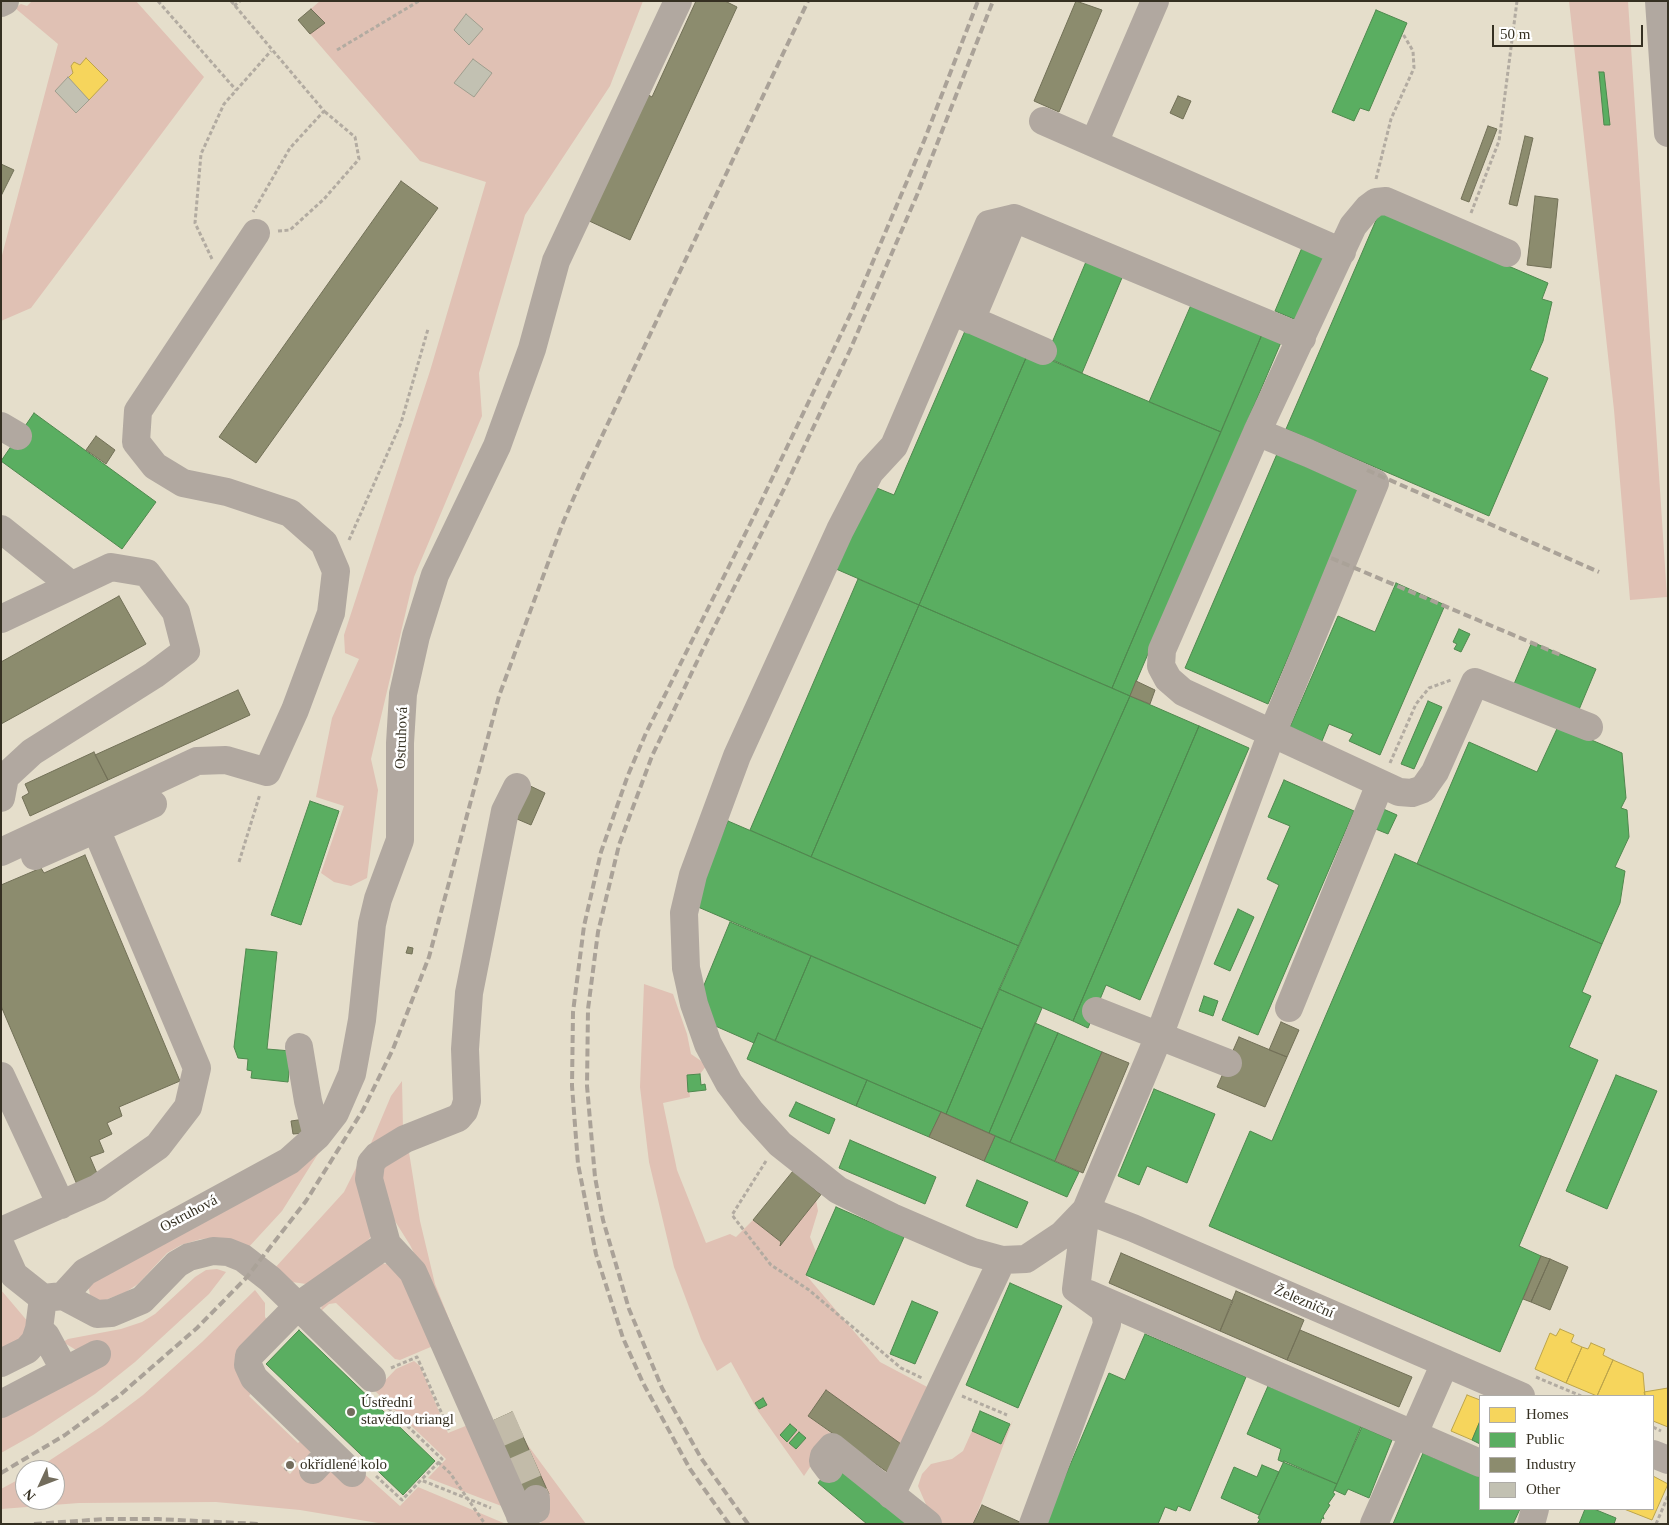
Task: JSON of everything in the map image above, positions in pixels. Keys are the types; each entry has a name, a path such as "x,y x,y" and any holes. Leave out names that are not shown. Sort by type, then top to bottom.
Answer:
{"street":[{"path":"1,3 5,1"},
{"name":"Ostruhová","path":"53,1297 85,1272 289,1161 318,1136 335,1113 352,1074 362,1020 372,924 378,899 400,840 400,743 403,694 416,636 435,576 497,446 532,349 556,261 678,1"},
{"path":"1094,143 1155,1"},
{"path":"1659,1 1668,133"},
{"path":"1043,122 1342,252"},
{"path":"1507,253 1386,201 1376,202 1368,208 1353,226 1257,432 1162,650 1161,666 1168,679 1183,692 1399,792 1412,793 1423,789 1435,772 1475,682 1589,728"},
{"path":"1086,1210 1062,1235 1026,1259 1002,1260 955,1245 838,1190 780,1144 729,1083 708,1044 694,1004 686,968 684,913 693,875 742,747 840,530 870,472 894,446 1014,218 1302,338"},
{"path":"1,852 197,761 226,760 267,772 295,710 331,613 336,571 324,543 290,513 226,492 182,483 155,466 136,442 138,411 256,233"},
{"path":"962,316 1043,350"},
{"path":"1076,1289 1086,1210 1159,1036 1272,734 1375,483 1257,432"},
{"path":"1,529 72,586"},
{"path":"2,619 110,567 147,573 176,612 186,651 154,675 32,752 3,783"},
{"path":"1289,1008 1380,784"},
{"path":"517,787 505,811 469,993 465,1040 467,1101 464,1111 458,1118 389,1147 371,1163 369,1180 387,1244 413,1272 527,1513"},
{"path":"1,870 153,804"},
{"path":"1,1231 98,1188 158,1146 188,1107 197,1068 96,829"},
{"path":"1096,1011 1228,1063"},
{"path":"299,1047 308,1101 318,1136"},
{"path":"1,1076 61,1205"},
{"name":"Železniční","path":"1086,1210 1133,1228 1445,1363 1526,1386"},
{"path":"362,1473 321,1461 250,1372 249,1356 298,1306 387,1244"},
{"path":"1,1246 14,1275 53,1297 97,1314 111,1313 142,1300 177,1264 189,1257 213,1251 228,1252 243,1258 270,1279 379,1382"},
{"path":"891,1494 940,1386 1002,1260"},
{"path":"1076,1289 1479,1463"},
{"path":"1033,1524 1107,1324 1105,1310 1076,1289"},
{"path":"1,1363 27,1350 34,1341 53,1297"},
{"path":"39,1329 46,1336 65,1371"},
{"path":"1,1404 97,1354"},
{"path":"1374,1524 1445,1363"},
{"path":"828,1469 823,1460 832,1446 928,1524"},
{"path":"1654,1454 1668,1460"},
{"path":"1530,1524 1536,1510"}],"path":[{"path":"158,1 236,90"},
{"path":"231,1 324,112 355,137 358,159 324,199 290,230 256,233 252,209 290,148 324,112"},
{"path":"234,6 240,1"},
{"path":"336,50 418,1"},
{"path":"1462,234 1488,174 1499,141 1517,1"},
{"path":"1368,208 1391,118 1414,68 1413,51 1403,34"},
{"path":"223,282 195,223 201,154 224,104 271,51"},
{"path":"336,571 401,423 428,329"},
{"path":"1380,784 1416,704 1429,688 1445,680 1461,679 1475,682"},
{"path":"239,862 267,772"},
{"path":"780,1144 759,1170 732,1215 771,1265 809,1290 902,1368 1007,1416"},
{"path":"362,1473 402,1500 442,1459 379,1382 393,1366 417,1356 449,1430"},
{"path":"1526,1386 1576,1395"},
{"path":"438,1462 450,1473 485,1524"},
{"path":"421,1480 508,1514 527,1513"},
{"path":"1656,1524 1668,1496"}],"shaded area":[{"path":"32,1 136,1 204,77 31,308 1,321 1,259 58,44 15,8 21,4 27,6"},
{"path":"320,1 643,1 610,86 525,215 479,373 482,416 414,577 371,759 378,790 367,878 351,886 334,882 321,873 344,806 316,797 332,718 359,659 345,653 344,635 430,371 486,182 420,161 298,20"},
{"path":"1569,1 1628,1 1667,597 1630,600 1614,410"},
{"path":"644,984 673,994 687,1034 691,1054 707,1065 700,1074 687,1075 690,1097 663,1103 677,1170 706,1243 730,1234 736,1237 753,1220 781,1242 780,1245 816,1200 818,1211 810,1237 816,1252 806,1275 880,1362 931,1389 908,1449 826,1391 808,1416 832,1434 804,1476 758,1411 731,1362 717,1371 701,1339 674,1267 649,1162 640,1087"},
{"path":"402,1081 403,1129 369,1148 391,1096"},
{"path":"328,1138 282,1211 247,1249 216,1238 201,1239 181,1245 167,1253 138,1284 126,1292 100,1302 90,1295 88,1285"},
{"path":"408,1146 420,1221 435,1284 456,1336 410,1245 388,1210 381,1172 384,1162"},
{"path":"360,1160 373,1234 365,1244 306,1284 292,1282 274,1269 344,1192"},
{"path":"378,1263 398,1268 433,1346 400,1360 395,1359 336,1303 329,1304 321,1311 322,1303"},
{"path":"217,1269 226,1272 209,1294 135,1362 95,1394 33,1435 1,1453 1,1413 76,1350 63,1342 68,1339 121,1329 142,1322 155,1314 195,1277 206,1270"},
{"path":"1,1290 29,1323 21,1340 1,1351"},
{"path":"255,1290 265,1303 265,1317 269,1322 253,1391 249,1396 298,1443 303,1439 310,1449 310,1457 330,1472 361,1471 400,1506 418,1487 506,1524 384,1524 300,1510 216,1502 65,1504 65,1460 50,1460 102,1426 143,1395 202,1342","holes":["290,1456 299,1464 290,1474 281,1465"]},
{"path":"414,1361 420,1366 448,1433 468,1425 504,1507 428,1478 446,1459 375,1391 396,1369"},
{"path":"1013,1420 973,1524 938,1524 931,1516 918,1486 922,1474 931,1464 952,1459 963,1451 972,1431 1001,1444"},
{"path":"524,1440 586,1524 540,1524 543,1520"},
{"path":"15,1481 15,1508 1,1509 1,1489"}],"building: Homes":[{"path":"86,58 108,80 89,100 67,79 73,73 71,66 74,62 80,65"},
{"path":"1560,1329 1574,1335 1571,1342 1582,1347 1566,1383 1535,1369 1550,1333 1556,1336"},
{"path":"1591,1343 1605,1349 1603,1355 1613,1360 1597,1395 1566,1383 1582,1347 1588,1349"},
{"path":"1613,1360 1643,1373 1645,1395 1597,1395"},
{"path":"1668,1388 1668,1427 1654,1421 1654,1395 1645,1395 1644,1392"},
{"path":"1467,1395 1479,1400 1479,1423 1472,1440 1451,1431"},
{"path":"1654,1477 1668,1484 1652,1520 1627,1510 1654,1510"}],"building: Public":[{"path":"1376,10 1407,23 1369,111 1360,108 1354,121 1332,112"},
{"path":"1599,72 1604,72 1610,125 1604,125"},
{"path":"1380,211 1548,283 1542,299 1552,302 1543,341 1530,370 1548,378 1489,516 1286,429"},
{"path":"1304,243 1329,254 1301,322 1275,311"},
{"path":"1088,257 1124,273 1082,373 1046,357"},
{"path":"1191,305 1263,332 1221,432 1149,402"},
{"path":"968,324 1029,351 919,605 836,569 872,486 894,495"},
{"path":"1263,332 1282,340 1130,696 1112,688"},
{"path":"1029,351 1221,432 1112,688 919,605"},
{"path":"34,413 156,502 122,549 1,461"},
{"path":"1277,454 1360,490 1268,704 1185,668"},
{"path":"858,579 919,605 811,857 750,830"},
{"path":"1396,583 1445,605 1380,755 1349,741 1353,734 1329,724 1322,741 1290,727 1338,616 1375,632"},
{"path":"919,605 1130,696 1019,946 811,857"},
{"path":"1459,629 1470,634 1461,652 1454,649 1457,644 1453,642"},
{"path":"1532,642 1596,669 1578,712 1514,684"},
{"path":"1130,696 1199,726 1073,1021 999,989"},
{"path":"1428,701 1442,707 1414,769 1401,764"},
{"path":"1561,720 1575,733 1622,753 1626,798 1621,808 1627,810 1629,837 1615,867 1625,871 1620,903 1602,944 1417,864 1469,742 1537,772"},
{"path":"1199,726 1249,748 1140,1000 1106,985 1088,1028 1073,1021"},
{"path":"1284,780 1354,811 1258,1035 1222,1020 1279,885 1267,879 1290,826 1268,817"},
{"path":"310,801 339,811 301,925 271,915"},
{"path":"1381,808 1397,815 1388,834 1373,828"},
{"path":"728,821 1019,946 982,1029 691,904"},
{"path":"1395,854 1602,944 1582,992 1591,996 1569,1047 1598,1060 1519,1246 1541,1256 1500,1352 1209,1226 1250,1131 1272,1141"},
{"path":"1238,909 1254,917 1230,971 1214,964"},
{"path":"730,922 811,956 775,1041 758,1033 754,1043 713,1025 702,990"},
{"path":"246,949 277,952 267,1049 291,1051 288,1082 251,1078 252,1071 247,1070 248,1059 238,1058 234,1047"},
{"path":"811,956 982,1029 946,1114 775,1041"},
{"path":"999,989 1042,1008 989,1133 946,1114"},
{"path":"1204,996 1218,1001 1213,1016 1199,1011"},
{"path":"1035,1023 1058,1033 1010,1142 989,1133"},
{"path":"758,1033 867,1080 856,1106 747,1059"},
{"path":"1058,1033 1102,1052 1055,1161 1010,1142"},
{"path":"700,1074 701,1085 705,1084 706,1090 688,1092 687,1075"},
{"path":"1616,1075 1657,1091 1607,1209 1566,1191"},
{"path":"867,1080 941,1112 929,1137 856,1106"},
{"path":"1154,1089 1215,1114 1187,1183 1147,1166 1139,1185 1118,1176"},
{"path":"796,1102 835,1119 829,1134 789,1116"},
{"path":"995,1136 1079,1172 1067,1197 984,1161"},
{"path":"850,1140 936,1177 925,1204 839,1168"},
{"path":"977,1180 1028,1202 1017,1228 966,1206"},
{"path":"836,1207 904,1237 874,1305 806,1275"},
{"path":"1010,1283 1062,1306 1018,1408 966,1385"},
{"path":"912,1301 938,1312 915,1364 890,1354"},
{"name":"Ústřední stavědlo triangl","path":"299,1330 435,1461 403,1495 266,1364"},
{"path":"1145,1334 1246,1377 1190,1511 1178,1506 1176,1511 1165,1507 1158,1524 1045,1524 1109,1373 1125,1380"},
{"path":"1268,1386 1362,1424 1337,1484 1278,1460 1281,1449 1247,1434"},
{"path":"763,1398 767,1405 759,1409 755,1403"},
{"path":"980,1411 1010,1424 1001,1444 972,1431"},
{"path":"1479,1423 1479,1444 1472,1440"},
{"path":"790,1424 797,1430 787,1442 780,1435"},
{"path":"1362,1427 1392,1440 1369,1498 1348,1489 1345,1495 1334,1490"},
{"path":"799,1432 806,1438 796,1449 789,1443"},
{"path":"1423,1453 1479,1477 1479,1510 1520,1510 1513,1524 1393,1524"},
{"path":"835,1461 908,1524 867,1524 818,1483"},
{"path":"1284,1461 1337,1484 1333,1493 1335,1494 1328,1504 1330,1505 1320,1524 1257,1524"},
{"path":"1262,1465 1279,1472 1259,1515 1221,1498 1234,1467 1257,1477"},
{"path":"1585,1510 1596,1510 1616,1518 1614,1524 1579,1524"}],"building: Industry":[{"path":"696,1 725,1 737,7 630,240 585,219 643,92 652,97"},
{"path":"1076,1 1102,10 1059,112 1034,101"},
{"path":"311,9 325,23 310,34 298,20"},
{"path":"1178,96 1191,101 1183,119 1170,113"},
{"path":"1488,126 1497,129 1469,202 1461,199"},
{"path":"1525,136 1533,138 1517,206 1509,204"},
{"path":"1,164 14,170 1,196"},
{"path":"401,181 438,208 256,463 219,437"},
{"path":"1535,196 1558,199 1551,268 1527,265"},
{"path":"96,436 115,450 106,464 86,450"},
{"path":"119,596 146,644 1,724 1,662"},
{"path":"1136,681 1155,690 1150,704 1130,696"},
{"path":"238,690 250,715 108,780 95,755"},
{"path":"94,752 108,780 30,816 22,797 29,793 25,784"},
{"path":"524,783 545,793 531,825 510,816"},
{"path":"85,855 180,1081 119,1107 122,1116 107,1123 112,1134 99,1140 104,1152 90,1157 99,1178 78,1187 1,1006 1,885 41,868 44,873"},
{"path":"408,947 413,948 412,954 406,953"},
{"path":"1281,1022 1299,1030 1287,1057 1269,1050"},
{"path":"1239,1037 1287,1057 1265,1107 1217,1087"},
{"path":"1102,1052 1129,1063 1083,1173 1055,1161"},
{"path":"941,1112 995,1136 984,1161 929,1137"},
{"path":"305,1119 306,1133 293,1134 291,1121"},
{"path":"793,1171 820,1194 823,1192 780,1246 781,1242 753,1220"},
{"path":"1121,1253 1233,1301 1220,1331 1109,1283"},
{"path":"1541,1256 1550,1259 1531,1302 1523,1299"},
{"path":"1550,1259 1568,1267 1550,1310 1531,1302"},
{"path":"1236,1291 1304,1320 1287,1360 1220,1331"},
{"path":"1300,1330 1412,1377 1399,1407 1287,1360"},
{"path":"826,1390 908,1449 890,1474 808,1416"},
{"path":"512,1412 549,1494 525,1504 488,1423"},
{"path":"982,1505 1022,1523 1022,1524 973,1524"}],"building: Other":[{"path":"466,14 483,29 469,45 454,30"},
{"path":"473,59 492,73 474,97 454,83"},
{"path":"68,77 89,100 76,113 55,91"}],"tunnel":[{"path":"500,1417 536,1499"}],"railway":[{"path":"1,1473 65,1435 121,1394 197,1328 247,1277 306,1201 363,1110 393,1049 429,957 499,696 562,525 584,474 808,1"},
{"path":"729,1524 690,1469 643,1383 623,1338 596,1254 578,1164 572,1086 573,1012 584,926 601,852 628,775 646,733 758,508 852,311 924,141 978,1"},
{"path":"748,1524 701,1458 662,1388 629,1309 603,1220 595,1177 587,1086 588,1009 598,932 619,845 652,756 703,649 786,485 850,350 917,195 993,1"},
{"path":"1367,470 1599,572"},
{"path":"1331,558 1563,656"},
{"path":"285,1470 295,1460"},
{"path":"34,1524 105,1519 158,1519 259,1524"}],"place":[{"name":"Ústřední stavědlo triangl","path":"351,1412"},
{"name":"okřídlené kolo","path":"290,1465"}]}
